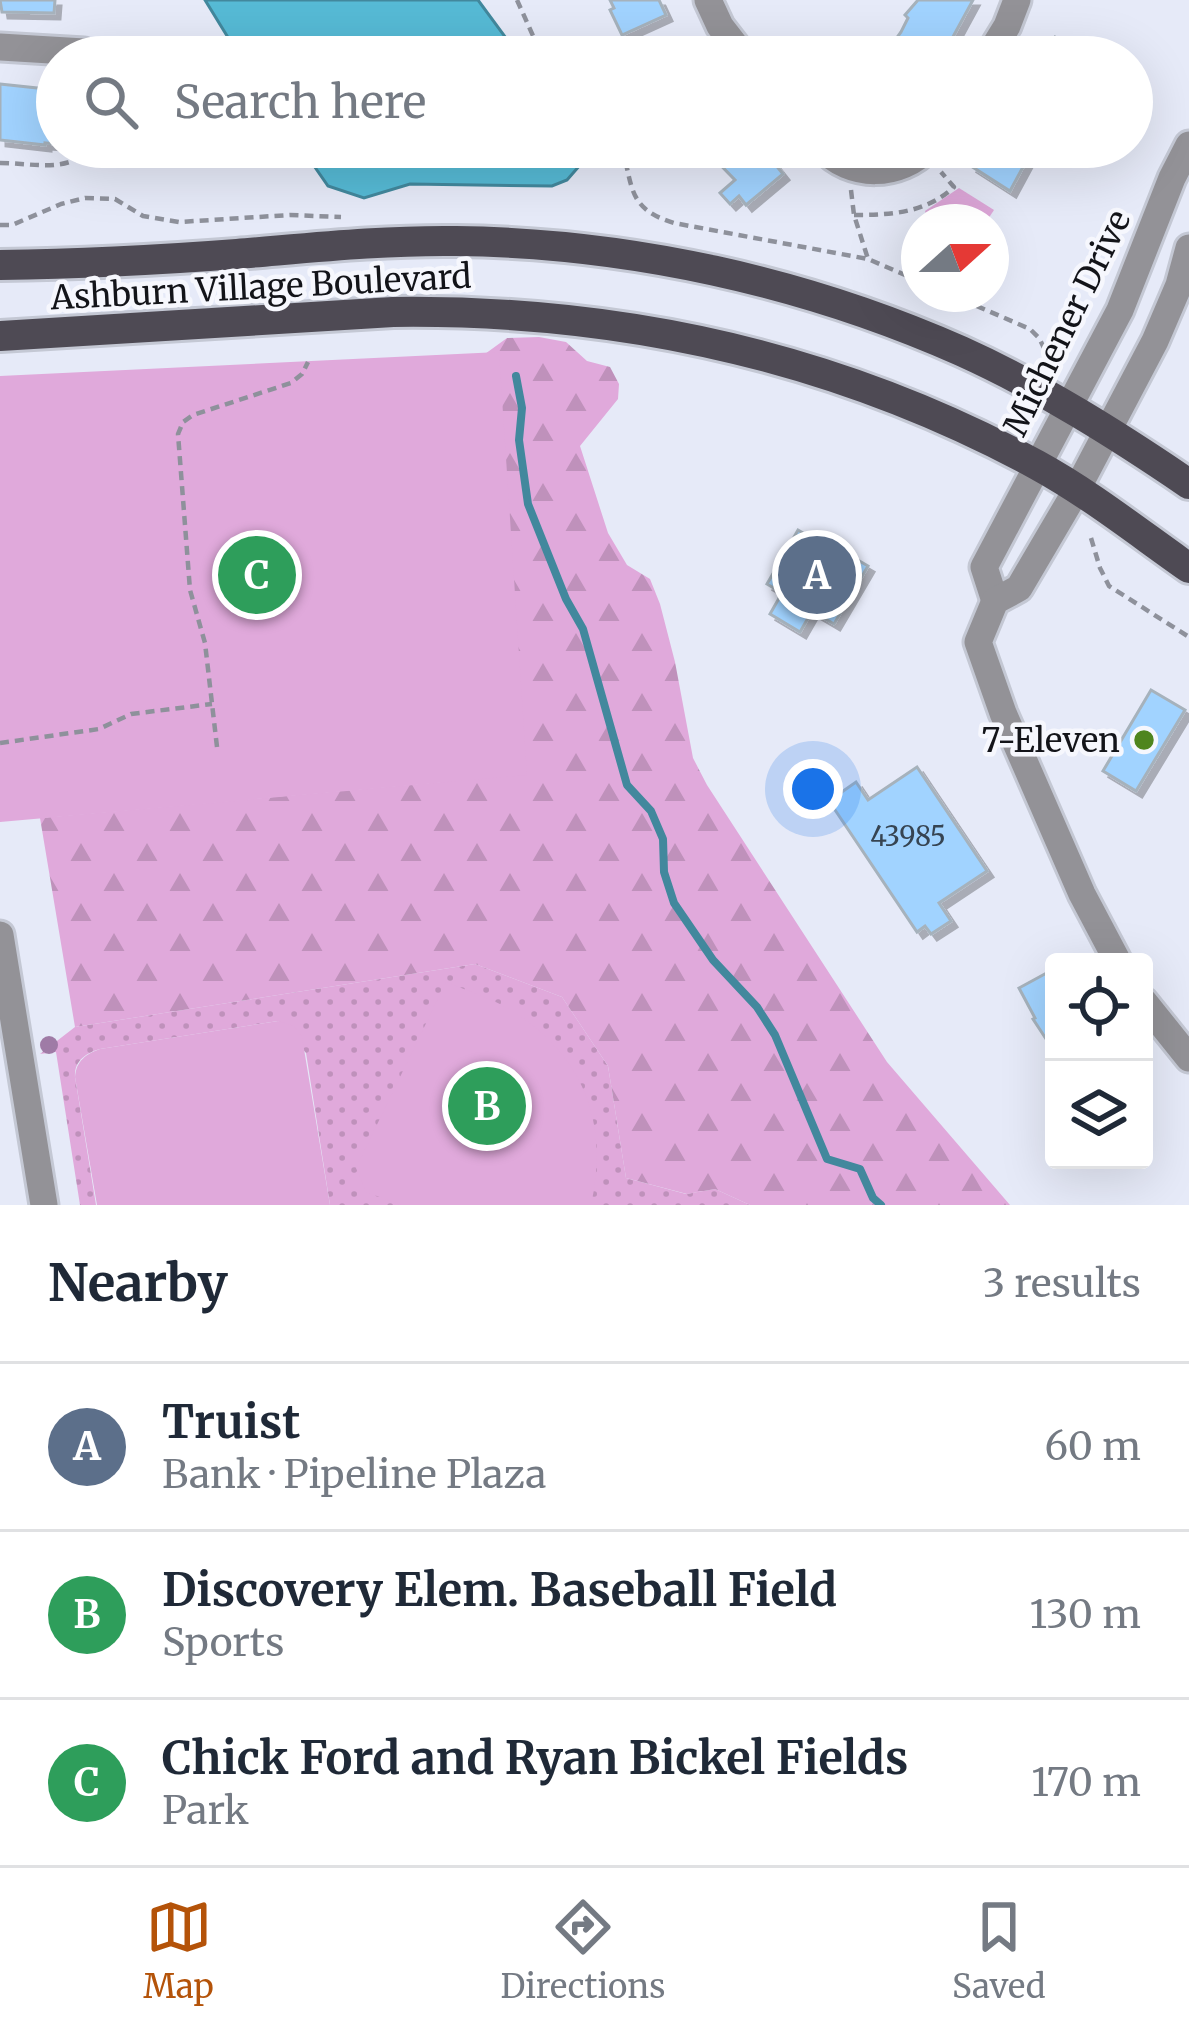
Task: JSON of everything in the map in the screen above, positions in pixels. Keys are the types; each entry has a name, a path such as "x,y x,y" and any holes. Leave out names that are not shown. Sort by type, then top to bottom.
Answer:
{"main road":[{"name":"Ashburn Village Boulevard","path":"0,265 456,241 561,247 657,260 756,280 961,351 1107,430 1189,484"},
{"name":"Ashburn Village Boulevard","path":"0,335 455,311 589,320 732,347 812,369 901,402 1039,466 1189,568"}],"street":[{"path":"709,0 728,36"},
{"path":"1001,36 1017,0"},
{"path":"0,47 36,49"},
{"name":"Michener Drive","path":"1112,953 1082,894 978,642 994,601 984,567 1120,310 1189,145"},
{"path":"856,168 894,168"},
{"path":"994,601 1019,588 1076,491 1155,340 1189,248"},
{"path":"0,935 44,1205"},
{"path":"1153,1013 1189,1058"}],"path":[{"path":"517,0 532,36"},
{"path":"0,163 36,164"},
{"path":"627,168 633,193 650,215 868,259 901,273"},
{"path":"854,215 915,210 941,199 953,187 940,168"},
{"path":"851,190 868,259"},
{"path":"992,312 1030,328 1054,370"},
{"path":"217,747 205,643 190,590 178,434 193,415 291,383 308,362"},
{"path":"1091,538 1108,586 1189,637"},
{"path":"0,743 99,729 131,714 212,704"}],"green space":[{"path":"959,188 984,204 935,204"},
{"path":"507,338 566,342 587,361 610,367 619,384 618,399 580,446 608,533 627,565 650,579 660,604 693,758 707,785 887,1062 1010,1205 750,1205 715,1189 687,1194 626,1178 608,1066 562,997 475,964 75,1027 40,818 441,782 483,760 478,359"},
{"path":"499,352 527,775 0,822 0,376"},
{"path":"475,964 562,997 608,1066 626,1178 686,1194 715,1189 750,1205 330,1205 306,1053 278,1021 100,1049 82,1058 75,1077 96,1205 80,1205 56,1052 40,1054 75,1027"},
{"path":"446,982 514,1012 559,1050 574,1072 586,1095 597,1147 591,1205 401,1205 366,1192 356,1168"},
{"path":"278,1021 294,1026 302,1037 330,1205 97,1205 75,1077 83,1059 100,1049"}],"water":[{"path":"205,0 478,0 505,36 227,36"},
{"path":"316,168 578,168 567,180 552,186 410,184 364,198 328,186"}],"building":[{"path":"0,0 55,0 54,13 2,12"},
{"path":"610,0 659,0 666,15 622,35"},
{"path":"918,0 973,0 953,36 898,36 908,18 905,15"},
{"path":"0,84 36,88 36,144 0,140"},
{"path":"723,168 778,168 783,174 746,205 739,196 730,204 720,193 735,180"},
{"path":"974,168 1022,168 1010,191"},
{"path":"798,530 868,566 834,624 812,611 800,632 770,614 782,593 767,584"},
{"name":"7-Eleven","path":"1151,690 1185,710 1136,791 1103,771"},
{"path":"917,767 987,871 939,903 951,921 931,934 925,926 917,932 829,801 856,782 868,800"},
{"path":"1045,974 1045,1037 1033,1019 1019,988"}],"waterway":[{"path":"516,376 528,504 583,629 627,785 651,811 663,839 664,872 674,903 713,960 757,1007 775,1035 827,1159 860,1169 881,1205"}],"place":[{"name":"Chick Ford and Ryan Bickel Fields","path":"257,575"},
{"name":"Truist","path":"817,575"},
{"name":"7-Eleven","path":"1144,740"},
{"name":"Discovery Elem. Baseball Field","path":"487,1106"}]}
